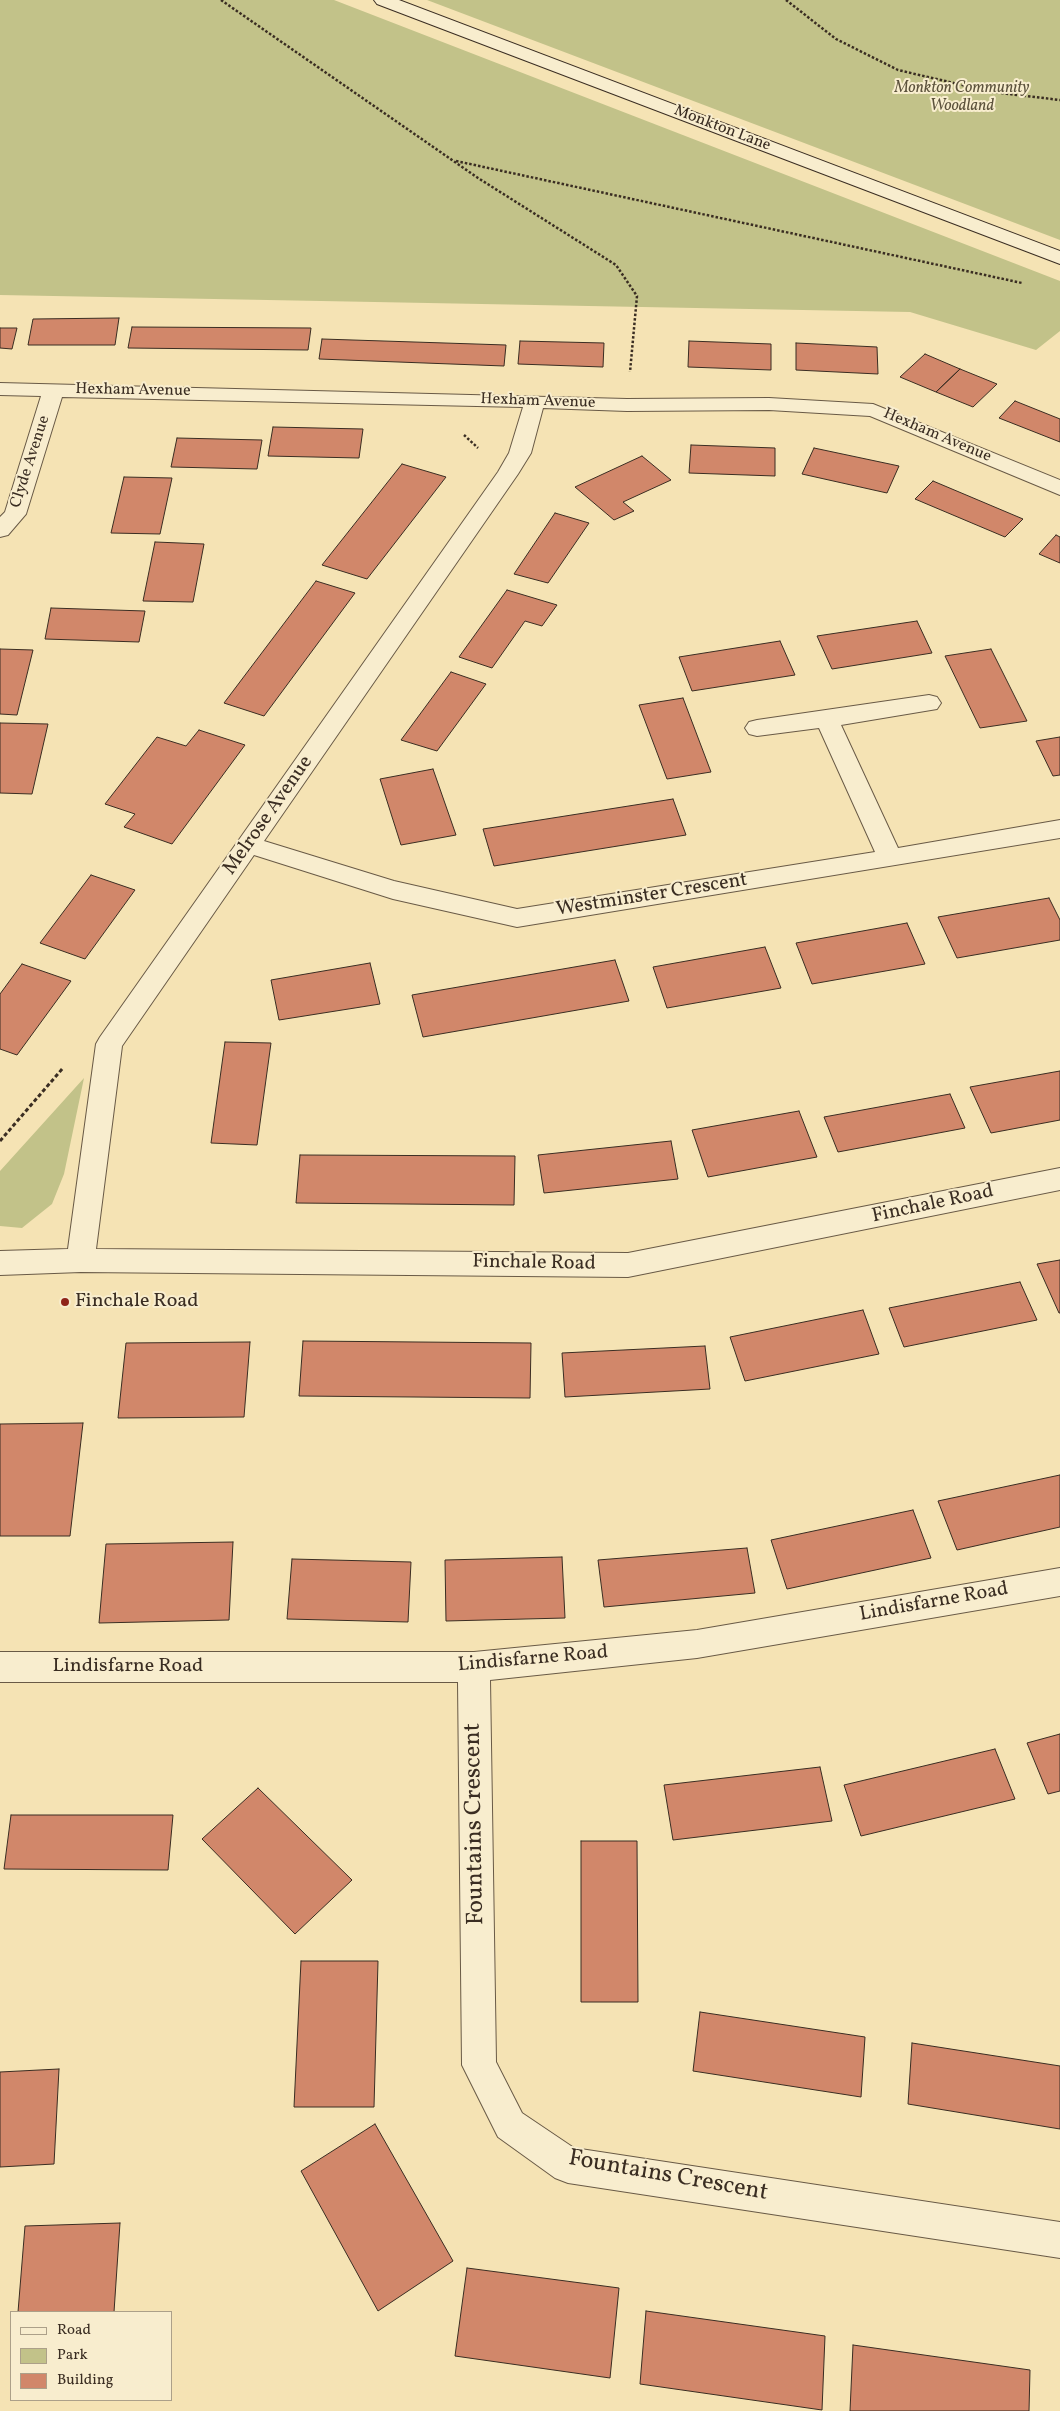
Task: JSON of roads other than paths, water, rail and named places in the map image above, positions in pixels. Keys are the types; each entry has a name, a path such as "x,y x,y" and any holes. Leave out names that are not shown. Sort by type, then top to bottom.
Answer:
{"street":[{"name":"Monkton Lane","path":"383,0 1060,258"},
{"name":"Hexham Avenue","path":"0,389 535,401 627,405 769,404 873,410 1060,488"},
{"name":"Clyde Avenue","path":"0,530 15,514 54,390"},
{"name":"Melrose Avenue","path":"80,1260 108,1044 507,474 520,453 535,401"},
{"path":"757,728 929,703"},
{"path":"827,719 890,858"},
{"name":"Westminster Crescent","path":"249,845 393,890 516,918 1060,829"},
{"name":"Finchale Road","path":"0,1263 80,1260 628,1265 1060,1179"},
{"name":"Lindisfarne Road","path":"0,1667 474,1667 697,1644 1060,1582"},
{"name":"Fountains Crescent","path":"474,1667 479,2065 510,2126 568,2165 1060,2240"}],"place":[{"name":"Finchale Road","path":"65,1302"}],"park label":[{"name":"Monkton Community Woodland","path":"962,98"}]}
